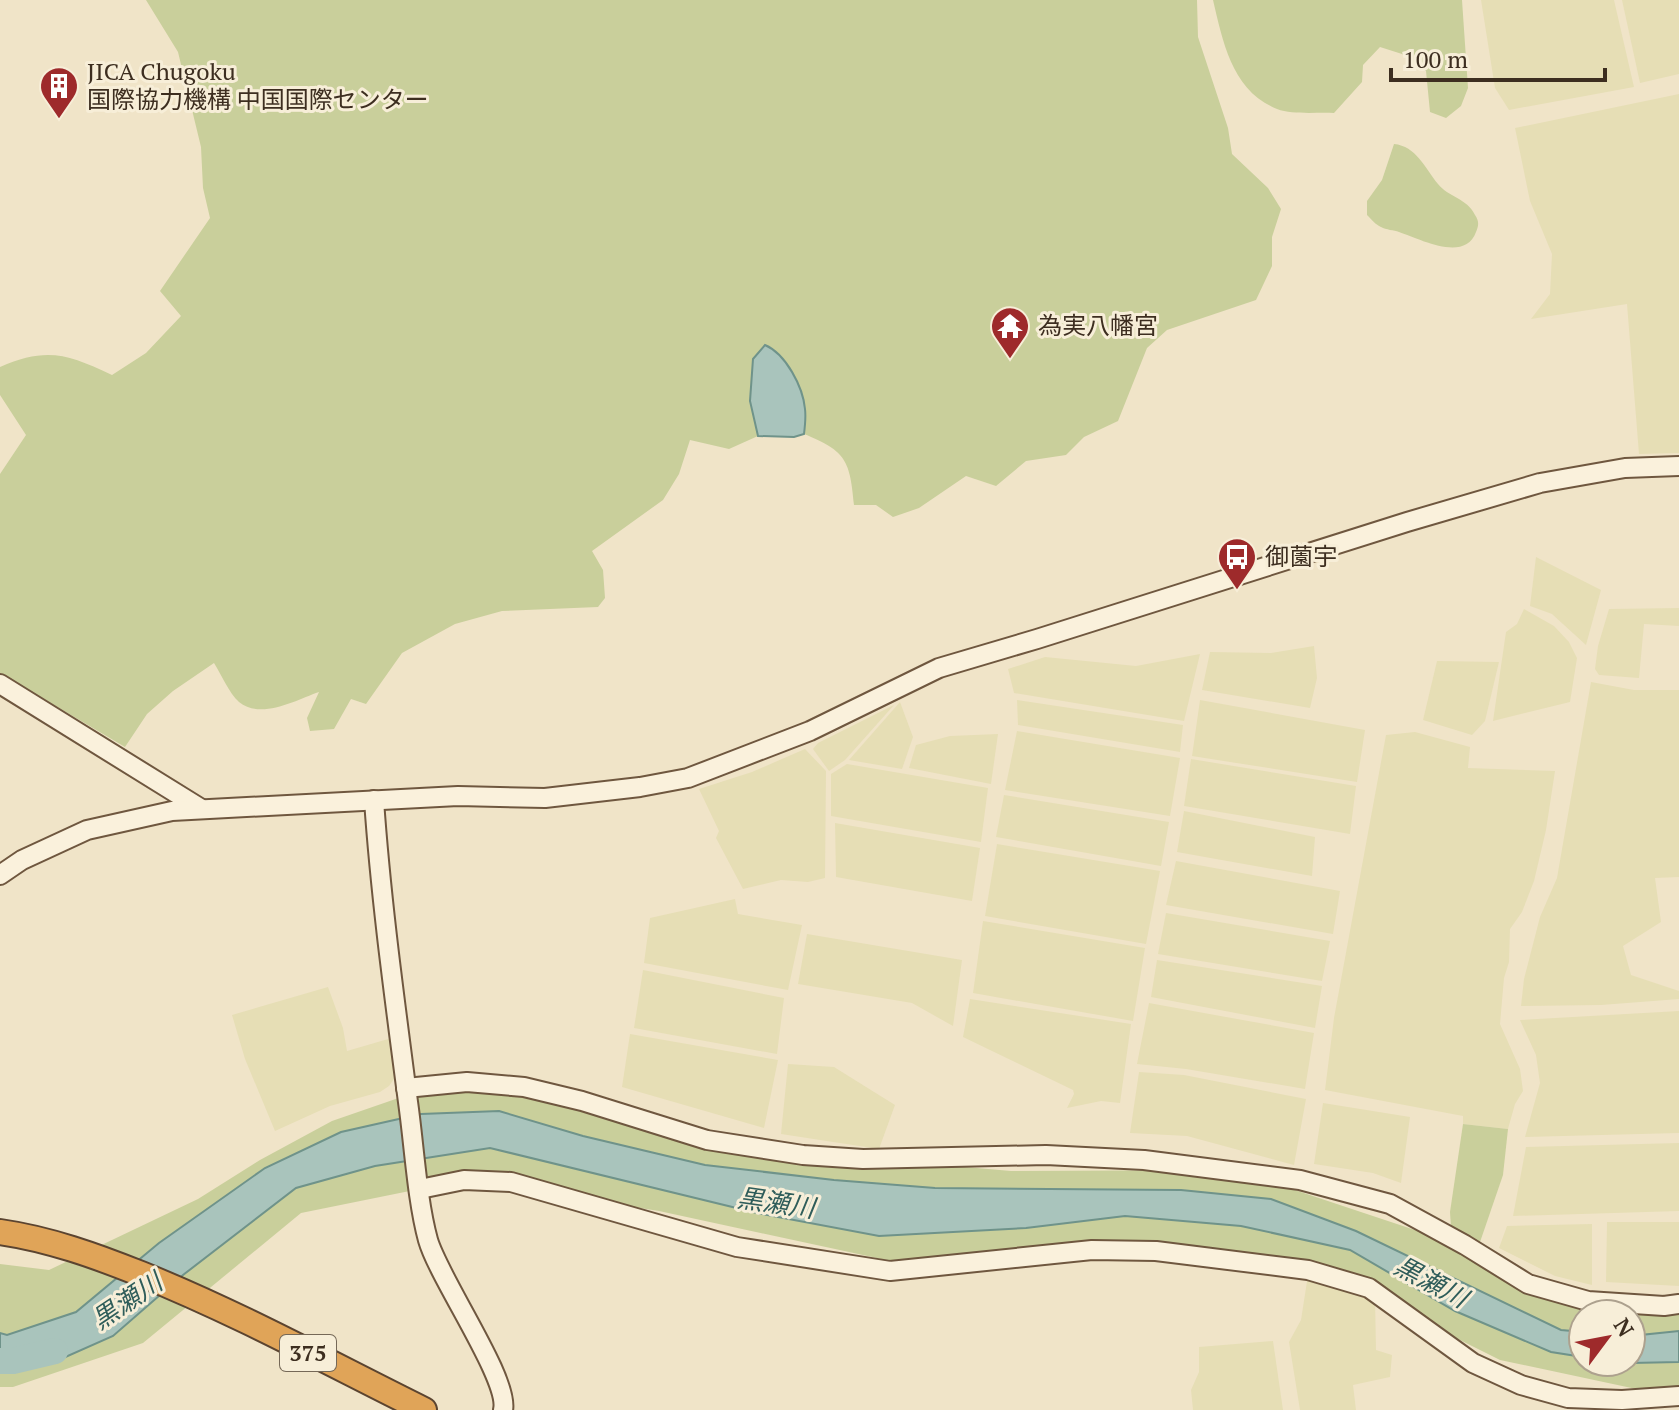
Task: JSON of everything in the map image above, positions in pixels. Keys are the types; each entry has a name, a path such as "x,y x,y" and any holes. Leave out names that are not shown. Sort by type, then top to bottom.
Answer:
{"highway":[{"name":"375","path":"0,1232 23,1235 96,1257 193,1295 424,1410"}],"street":[{"path":"0,875 22,860 87,830 119,821 200,808 458,796 545,798 688,778 810,731 939,668 988,652 1540,483 1625,468 1679,466"},
{"path":"0,684 200,808"},
{"path":"374,800 383,905 428,1241 460,1309 496,1374 505,1403 503,1410"},
{"path":"406,1088 467,1082 524,1087 582,1101 707,1140 803,1155 863,1159 1046,1155 1144,1160 1300,1180 1390,1204 1528,1284 1588,1301 1664,1306 1679,1304"},
{"path":"420,1189 464,1180 511,1182 737,1247 890,1271 1092,1250 1156,1251 1308,1270 1369,1288 1473,1363 1521,1385 1568,1398 1622,1400 1679,1396"}],"shaded area":[{"path":"1481,0 1614,0 1634,87 1509,110 1495,88"},
{"path":"1622,0 1679,0 1679,74 1640,83"},
{"path":"1679,94 1679,453 1639,454 1627,304 1531,319 1550,294 1552,254 1530,201 1515,128"},
{"path":"1536,557 1601,590 1586,645 1552,614 1530,606"},
{"path":"1679,608 1679,626 1644,624 1639,678 1599,675 1595,669 1598,646 1609,609"},
{"path":"1524,609 1554,626 1569,642 1577,658 1570,702 1493,721 1506,632 1517,624"},
{"path":"1314,646 1317,678 1310,708 1202,690 1210,652 1271,653"},
{"path":"1200,654 1184,721 1014,693 1008,669 1045,657 1136,666"},
{"path":"1437,661 1499,662 1485,721 1472,735 1423,720"},
{"path":"1591,682 1634,690 1679,690 1679,877 1655,878 1661,922 1623,946 1631,975 1679,991 1679,999 1601,1005 1521,1006 1524,979 1540,917 1557,878"},
{"path":"1017,700 1183,725 1180,752 1018,725"},
{"path":"1200,700 1365,730 1357,782 1192,756"},
{"path":"900,702 913,737 902,769 849,760"},
{"path":"894,705 845,760 829,771 813,749 818,743"},
{"path":"1017,731 1180,758 1170,816 1005,790"},
{"path":"1415,732 1470,747 1468,768 1555,771 1534,881 1522,912 1510,929 1509,962 1504,978 1500,1024 1520,1069 1523,1091 1515,1104 1508,1129 1463,1124 1463,1116 1325,1090 1334,1018 1386,735"},
{"path":"998,734 991,784 909,768 916,745 950,736"},
{"path":"805,749 826,771 825,878 808,882 781,880 743,889 716,838 719,831 699,789 752,772"},
{"path":"1191,759 1356,786 1350,834 1184,806"},
{"path":"847,764 988,788 981,842 831,816 831,774"},
{"path":"1004,795 1169,822 1161,866 996,837"},
{"path":"1184,811 1315,837 1312,876 1177,852"},
{"path":"835,823 980,848 972,901 836,877"},
{"path":"997,844 1160,871 1146,944 985,916"},
{"path":"1176,861 1340,891 1333,934 1166,905"},
{"path":"735,899 738,914 802,925 788,990 644,963 650,918"},
{"path":"1166,913 1330,941 1322,981 1158,954"},
{"path":"983,921 1145,948 1133,1021 973,993"},
{"path":"807,934 962,960 953,1026 912,1003 798,984"},
{"path":"1157,960 1322,986 1315,1028 1151,997"},
{"path":"643,970 784,998 777,1054 634,1028"},
{"path":"328,987 343,1028 347,1051 395,1037 399,1072 380,1092 330,1106 275,1131 245,1059 232,1015"},
{"path":"970,999 1131,1024 1120,1103 1101,1101 1067,1108 1073,1090 963,1037"},
{"path":"1149,1003 1314,1033 1305,1089 1137,1064"},
{"path":"1679,1011 1679,1133 1525,1137 1540,1083 1536,1055 1520,1020"},
{"path":"630,1034 778,1060 764,1128 622,1087"},
{"path":"788,1064 834,1067 895,1105 879,1149 781,1134"},
{"path":"1139,1072 1184,1075 1306,1099 1294,1165 1187,1136 1130,1133"},
{"path":"1323,1103 1410,1117 1401,1183 1373,1173 1314,1164"},
{"path":"1679,1143 1679,1211 1513,1216 1526,1147"},
{"path":"1607,1222 1679,1222 1679,1286 1606,1282"},
{"path":"1592,1224 1592,1285 1555,1276 1499,1248 1507,1226"},
{"path":"1308,1275 1375,1298 1376,1350 1392,1355 1390,1377 1353,1385 1356,1410 1300,1410 1289,1342 1301,1320"},
{"path":"1273,1341 1283,1410 1193,1410 1191,1390 1199,1372 1199,1347"}],"green space":[{"path":"146,0 1197,0 1198,37 1228,128 1232,154 1268,188 1281,209 1272,237 1272,266 1256,300 1167,330 1147,348 1118,421 1084,437 1066,455 1026,461 996,486 966,476 919,508 893,517 876,505 854,505 851,478 844,460 829,446 804,434 805,407 750,401 758,436 729,449 690,440 679,474 663,500 592,551 603,570 605,598 598,607 502,611 455,624 402,653 366,704 351,699 334,729 310,731 307,718 319,692 279,707 248,707 232,694 214,663 173,691 147,714 125,747 0,673 0,474 26,435 0,395 0,367 44,355 69,358 112,375 146,353 181,316 160,291 210,218 203,188 201,147 178,52"},
{"path":"1213,0 1462,0 1468,88 1461,106 1446,118 1430,112 1426,71 1402,54 1380,47 1363,65 1362,82 1334,113 1298,113 1277,109 1262,101 1240,78 1226,48"},
{"path":"1394,144 1414,153 1442,188 1472,209 1478,225 1470,241 1462,246 1441,246 1383,228 1367,215 1367,201 1382,180"},
{"path":"439,1084 582,1101 771,1150 1011,1171 1235,1170 1421,1232 1554,1302 1567,1301 1567,1374 1500,1360 1422,1321 1369,1283 1092,1250 900,1263 659,1211 464,1180 301,1213 143,1343 13,1387 0,1387 0,1264 49,1270 198,1199 260,1160 332,1121"},
{"path":"1463,1124 1508,1129 1503,1175 1479,1245 1451,1227 1450,1212"},
{"path":"1679,1295 1679,1396 1584,1378 1647,1378 1647,1298 1625,1298"}],"water":[{"path":"765,345 780,356 797,381 804,400 804,434 794,437 758,436 750,401 753,359"},
{"path":"499,1111 583,1136 705,1165 834,1180 935,1188 1181,1190 1271,1199 1356,1231 1567,1331 1567,1354 1551,1352 1455,1311 1350,1250 1241,1226 1125,1216 1026,1228 879,1236 757,1213 490,1148 375,1166 296,1188 183,1275 113,1336 61,1359 0,1359 0,1333 7,1335 76,1312 159,1243 265,1168 341,1132 421,1114"},
{"path":"1679,1331 1679,1362 1647,1363 1647,1334"}],"waterway":[{"name":"黒瀬川","path":"0,1361 55,1351"}],"place":[{"name":"JICA Chugoku 国際協力機構 中国国際センター","path":"59,120"},
{"name":"為実八幡宮","path":"1010,360"},
{"name":"御薗宇","path":"1237,591"}]}
